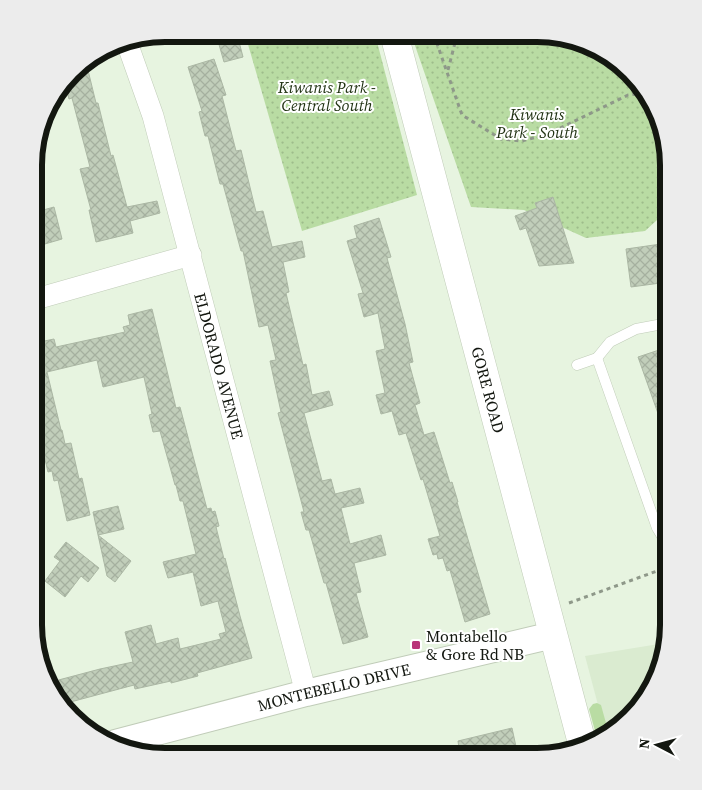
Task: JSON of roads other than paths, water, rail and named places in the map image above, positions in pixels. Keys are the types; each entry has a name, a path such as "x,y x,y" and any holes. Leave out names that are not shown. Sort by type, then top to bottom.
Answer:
{"main road":[{"name":"GORE ROAD","path":"396,43 581,739"}],"street":[{"name":"ELDORADO AVENUE","path":"129,49 154,116 306,693"},
{"path":"42,297 191,255"},
{"name":"MONTEBELLO DRIVE","path":"125,740 306,693 553,635"}],"lane":[{"path":"577,365 597,358 610,342 636,329 659,325"},
{"path":"597,358 659,531"}],"place":[{"name":"Montabello & Gore Rd NB","path":"416,645"}],"park label":[{"name":"Kiwanis Park - Central South","path":"327,96"},
{"name":"Kiwanis Park - South","path":"537,123"}]}
